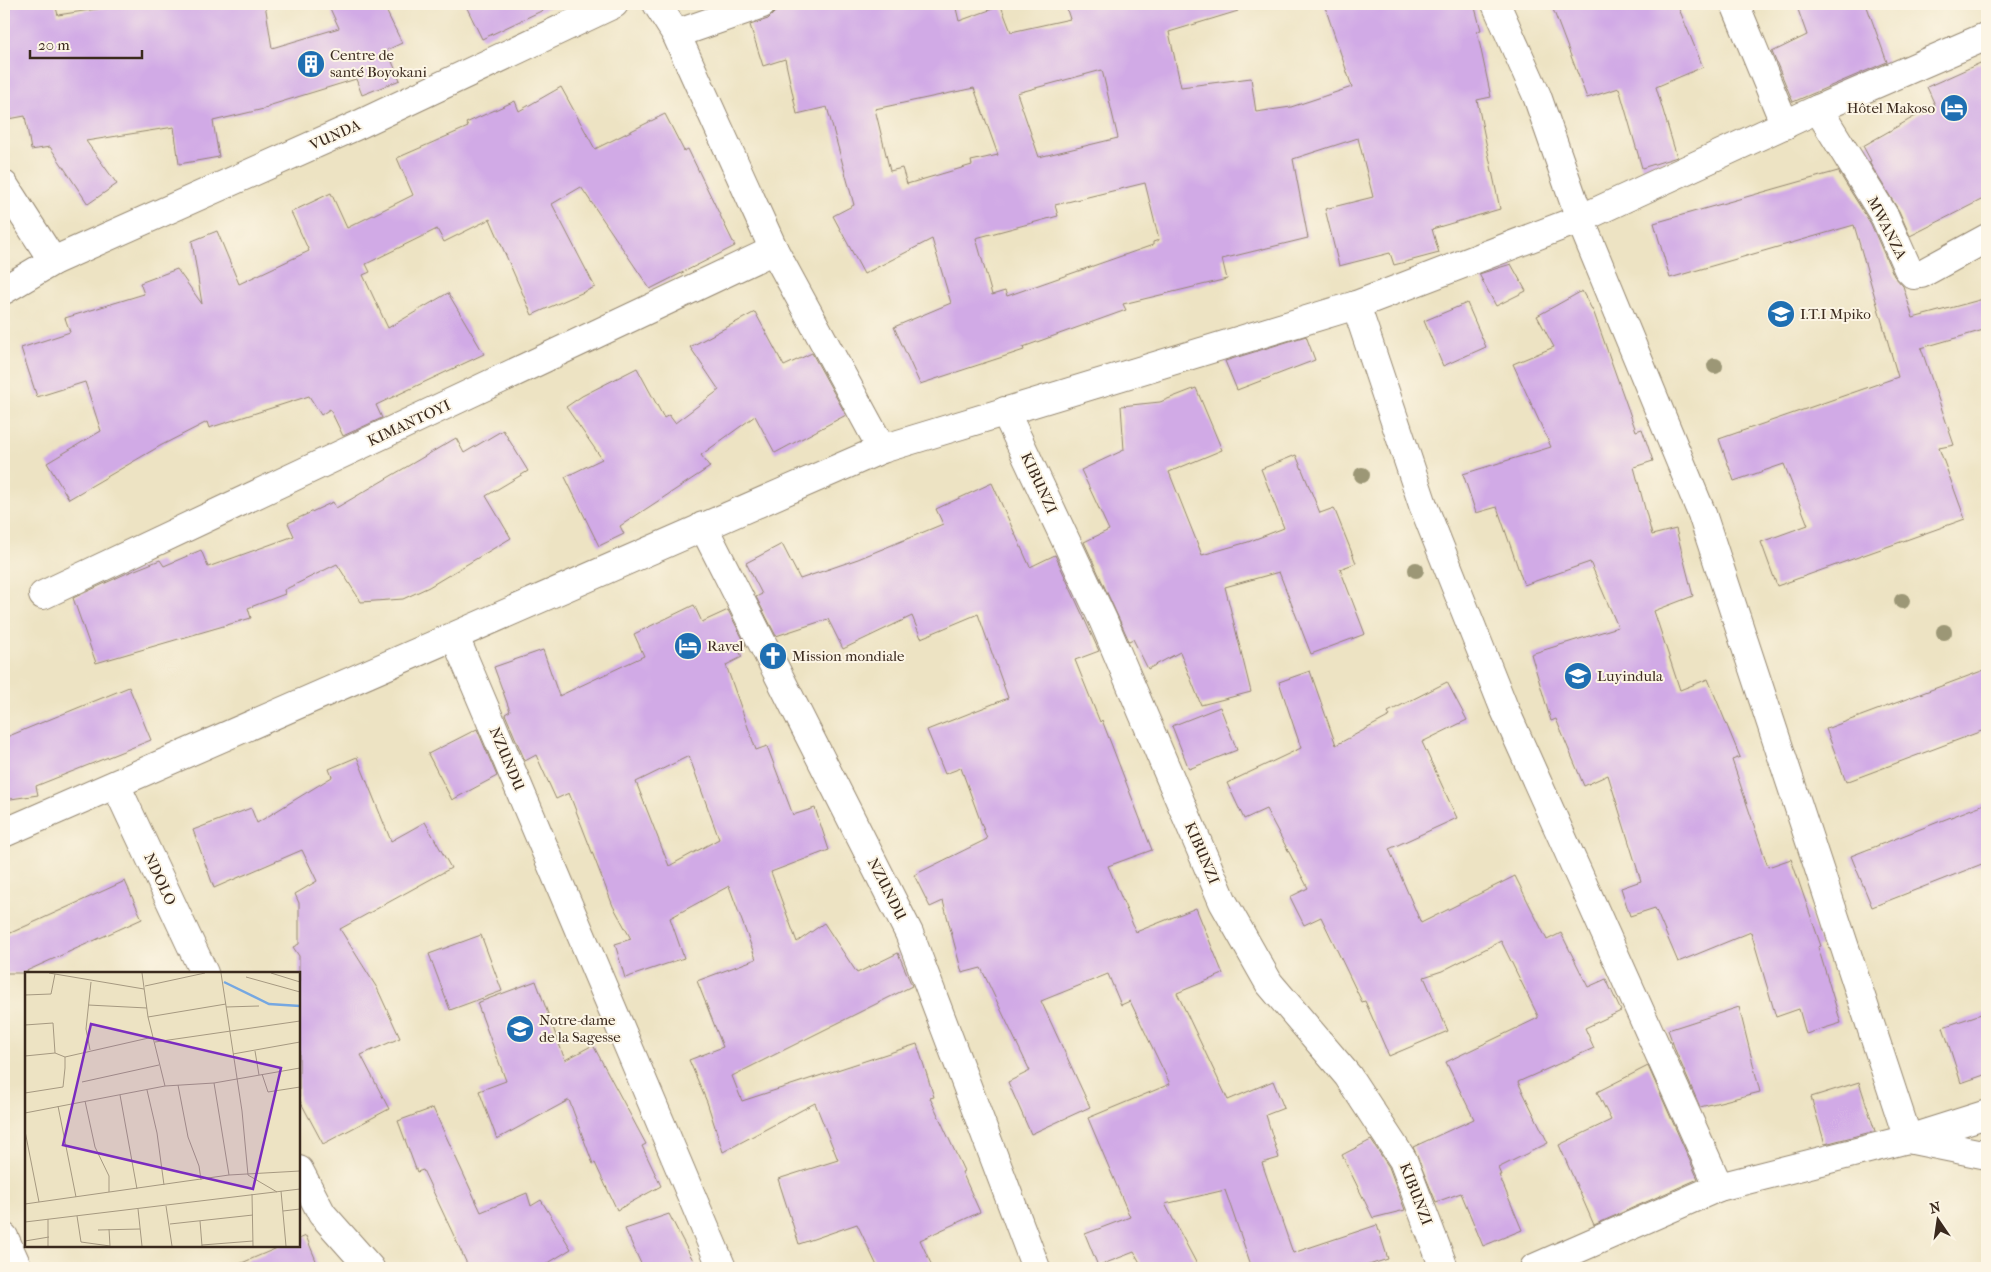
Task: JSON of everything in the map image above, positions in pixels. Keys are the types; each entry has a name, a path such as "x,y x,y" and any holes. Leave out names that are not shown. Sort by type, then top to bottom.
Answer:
{"street":[{"name":"VUNDA","path":"4,290 53,261 358,125 614,4"},
{"path":"657,4 676,34 774,250 882,449"},
{"path":"676,34 762,4"},
{"path":"1496,4 1537,96 1580,219 1702,514 1908,1139"},
{"path":"1735,4 1786,125"},
{"path":"4,833 882,449 1356,305 1580,219 1818,109 1987,36"},
{"name":"MWANZA","path":"1818,109 1885,217 1908,269 1914,275 1921,274 1987,238"},
{"path":"4,184 53,261"},
{"name":"KIMANTOYI","path":"43,595 774,250"},
{"path":"1356,305 1424,505 1504,708 1719,1187"},
{"name":"KIBUNZI","path":"1005,411 1103,620 1223,902 1269,982 1348,1076 1403,1160 1444,1268"},
{"name":"NZUNDU","path":"703,526 909,932 1036,1268"},
{"name":"NZUNDU","path":"455,637 722,1268"},
{"name":"NDOLO","path":"116,784 204,972"},
{"path":"1534,1268 1719,1187 1908,1139 1987,1114"},
{"path":"1908,1139 1987,1155"},
{"path":"300,1172 322,1214 370,1268"},
{"path":"4,1237 18,1268"}],"building":[{"path":"27,4 55,4 58,15 128,4 265,4 272,48 339,28 328,4 383,4 402,43 387,50 400,80 362,95 356,79 268,106 268,108 213,121 219,157 179,164 174,127 86,141 117,184 88,204 50,147 31,150 25,116 9,119 4,90 4,8"},
{"path":"465,4 556,4 482,39"},
{"path":"799,4 955,4 959,21 1001,6 1011,32 1070,19 1065,4 1237,4 1238,11 1169,32 1181,87 1251,78 1256,112 1291,107 1352,87 1324,4 1474,4 1481,30 1477,31 1491,97 1477,100 1500,209 1432,229 1439,253 1394,265 1390,253 1339,266 1325,209 1373,197 1358,138 1293,159 1308,238 1222,259 1227,279 1123,304 1126,310 1023,347 1024,350 920,384 894,327 951,303 932,239 864,274 833,216 854,205 827,107 797,114 785,59 763,66 750,25 768,19 775,12","holes":["1102,70 1118,138 1039,157 1017,93","974,88 998,155 971,161 972,165 907,184 902,168 890,171 875,109","1145,183 1159,240 1153,242 1153,245 1007,296 1005,291 992,295 976,238 1058,216 1055,205"]},
{"path":"1551,4 1677,4 1703,67 1656,87 1677,157 1642,168 1619,88 1587,98"},
{"path":"1796,4 1866,4 1887,62 1793,102 1772,52 1807,35"},
{"path":"1987,60 1987,197 1910,236 1899,211 1869,162 1871,161 1863,146 1935,105 1927,87"},
{"path":"561,87 595,149 665,114 684,151 688,149 735,246 650,289 581,187 552,204 595,287 532,315 490,219 444,242 437,229 366,264 370,272 363,275 388,328 448,293 484,354 376,405 382,418 343,436 330,409 321,415 309,396 209,428 207,422 160,446 69,499 47,463 101,431 85,382 37,397 21,348 70,332 65,318 144,294 140,283 177,269 202,304 192,241 217,231 239,284 309,251 291,212 331,193 347,228 413,195 397,158 468,127 466,123 515,101 519,111"},
{"path":"1838,171 1871,224 1894,276 1903,286 1913,318 1987,298 1987,329 1921,348 1954,445 1939,448 1965,519 1777,586 1761,542 1808,525 1784,464 1734,481 1719,439 1898,377 1854,225 1670,278 1654,223"},
{"path":"1511,264 1526,291 1496,306 1479,274"},
{"path":"1582,291 1594,313 1636,431 1642,429 1653,461 1634,467 1652,535 1676,529 1693,596 1654,611 1680,690 1708,679 1740,757 1732,760 1768,867 1791,859 1821,946 1818,947 1841,1023 1806,1034 1799,1009 1776,1017 1751,932 1678,962 1655,908 1630,916 1621,888 1641,881 1608,775 1584,786 1556,719 1551,721 1531,654 1618,627 1590,562 1524,585 1497,507 1476,513 1463,474 1551,447 1513,364 1554,347 1537,316"},
{"path":"1467,303 1486,347 1443,366 1424,321"},
{"path":"755,312 784,366 812,353 846,415 775,453 755,416 701,455 710,467 620,526 624,534 599,546 565,477 602,459 566,407 582,396 637,368 664,418 669,415 675,423 719,390 690,347"},
{"path":"1306,336 1315,360 1237,390 1225,361"},
{"path":"1196,388 1222,450 1169,472 1202,555 1248,542 1284,528 1261,469 1296,455 1320,513 1334,508 1356,563 1340,569 1365,634 1311,654 1279,572 1225,587 1251,692 1201,705 1180,652 1148,669 1133,639 1129,641 1084,542 1109,530 1081,470 1124,450 1121,406 1160,402"},
{"path":"503,430 528,471 486,496 511,538 429,587 403,599 361,602 337,564 284,590 285,594 248,608 251,618 96,663 73,598 160,560 164,566 201,550 208,567 294,536 288,523 333,502 336,508 456,438 464,453"},
{"path":"992,483 1030,567 1055,555 1099,651 1075,660 1100,722 1102,720 1152,850 1108,866 1136,932 1196,908 1223,974 1177,993 1228,1100 1273,1081 1284,1108 1266,1115 1279,1158 1262,1163 1293,1253 1377,1225 1388,1259 1359,1268 1252,1268 1225,1190 1165,1204 1199,1268 1143,1268 1134,1252 1098,1266 1085,1234 1130,1217 1088,1118 1170,1084 1130,1001 1121,1005 1108,974 1041,1001 1090,1107 1031,1134 1008,1082 1030,1071 981,968 962,973 943,901 930,907 914,875 987,839 961,768 945,774 927,730 1008,698 978,614 921,638 912,616 843,649 828,619 776,636 756,597 762,594 746,563 782,544 800,579 858,559 943,524 936,509"},
{"path":"694,605 702,622 728,610 746,645 738,648 742,657 726,665 756,750 767,746 793,815 815,808 829,850 771,872 797,942 824,923 857,973 898,953 912,986 732,1076 742,1101 917,1044 934,1097 930,1098 964,1171 962,1172 980,1212 920,1240 933,1268 878,1268 857,1224 799,1244 778,1179 838,1160 815,1103 723,1152 707,1102 689,1060 723,1047 697,981 756,959 729,886 670,918 684,958 625,978 615,944 631,939 613,906 569,793 556,799 536,755 525,761 505,714 510,711 494,667 543,650 559,696 644,656 634,634","holes":["689,756 719,839 669,866 636,782"]},
{"path":"1987,669 1987,729 1846,782 1826,729"},
{"path":"1310,671 1336,745 1390,716 1388,712 1447,682 1467,720 1422,742 1457,818 1389,849 1421,923 1515,876 1547,940 1561,933 1588,987 1606,979 1621,1011 1585,1028 1594,1048 1518,1082 1548,1143 1498,1168 1501,1175 1499,1175 1522,1230 1483,1246 1461,1193 1436,1202 1413,1147 1474,1119 1446,1062 1538,1018 1538,1016 1501,941 1442,971 1424,977 1448,1031 1389,1056 1365,1001 1362,1002 1321,917 1304,925 1290,897 1308,888 1266,809 1244,819 1227,783 1301,748 1279,682"},
{"path":"129,687 151,740 36,786 38,795 4,800 4,738"},
{"path":"1220,707 1237,750 1189,769 1172,726"},
{"path":"477,729 497,776 452,800 428,754"},
{"path":"357,757 391,841 425,822 451,868 340,929 377,988 400,1038 361,1055 389,1109 323,1144 300,1101 300,972 299,956 293,947 299,944 299,903 295,894 317,881 302,850 214,888 193,830 251,808 257,823 332,777 329,769"},
{"path":"1987,803 1987,862 1872,907 1851,856"},
{"path":"125,881 142,919 22,973 4,973 4,936"},
{"path":"481,935 502,991 450,1010 429,954"},
{"path":"536,981 565,1060 593,1045 646,1144 642,1146 661,1186 617,1210 595,1163 593,1164 569,1100 497,1139 479,1091 506,1081 477,1003"},
{"path":"1739,1007 1760,1092 1700,1107 1668,1030"},
{"path":"1987,1012 1987,1074 1961,1083 1943,1027"},
{"path":"1648,1066 1698,1179 1594,1225 1559,1145 1611,1120 1597,1092"},
{"path":"1859,1082 1875,1131 1825,1144 1811,1097"},
{"path":"433,1108 481,1212 527,1193 531,1206 541,1200 571,1249 540,1268 469,1268 423,1170 417,1172 398,1121"},
{"path":"1371,1140 1389,1167 1405,1210 1373,1218 1342,1155"},
{"path":"669,1214 697,1268 643,1268 625,1229"},
{"path":"306,1236 319,1268 230,1268 280,1247 300,1247 300,1239"}],"place":[{"name":"Centre de santé Boyokani","path":"311,64"},
{"name":"Hôtel Makoso","path":"1954,108"},
{"name":"I.T.I Mpiko","path":"1781,314"},
{"name":"Ravel","path":"688,646"},
{"name":"Mission mondiale","path":"773,656"},
{"name":"Luyindula","path":"1578,676"},
{"name":"Notre-dame de la Sagesse","path":"520,1029"}]}
